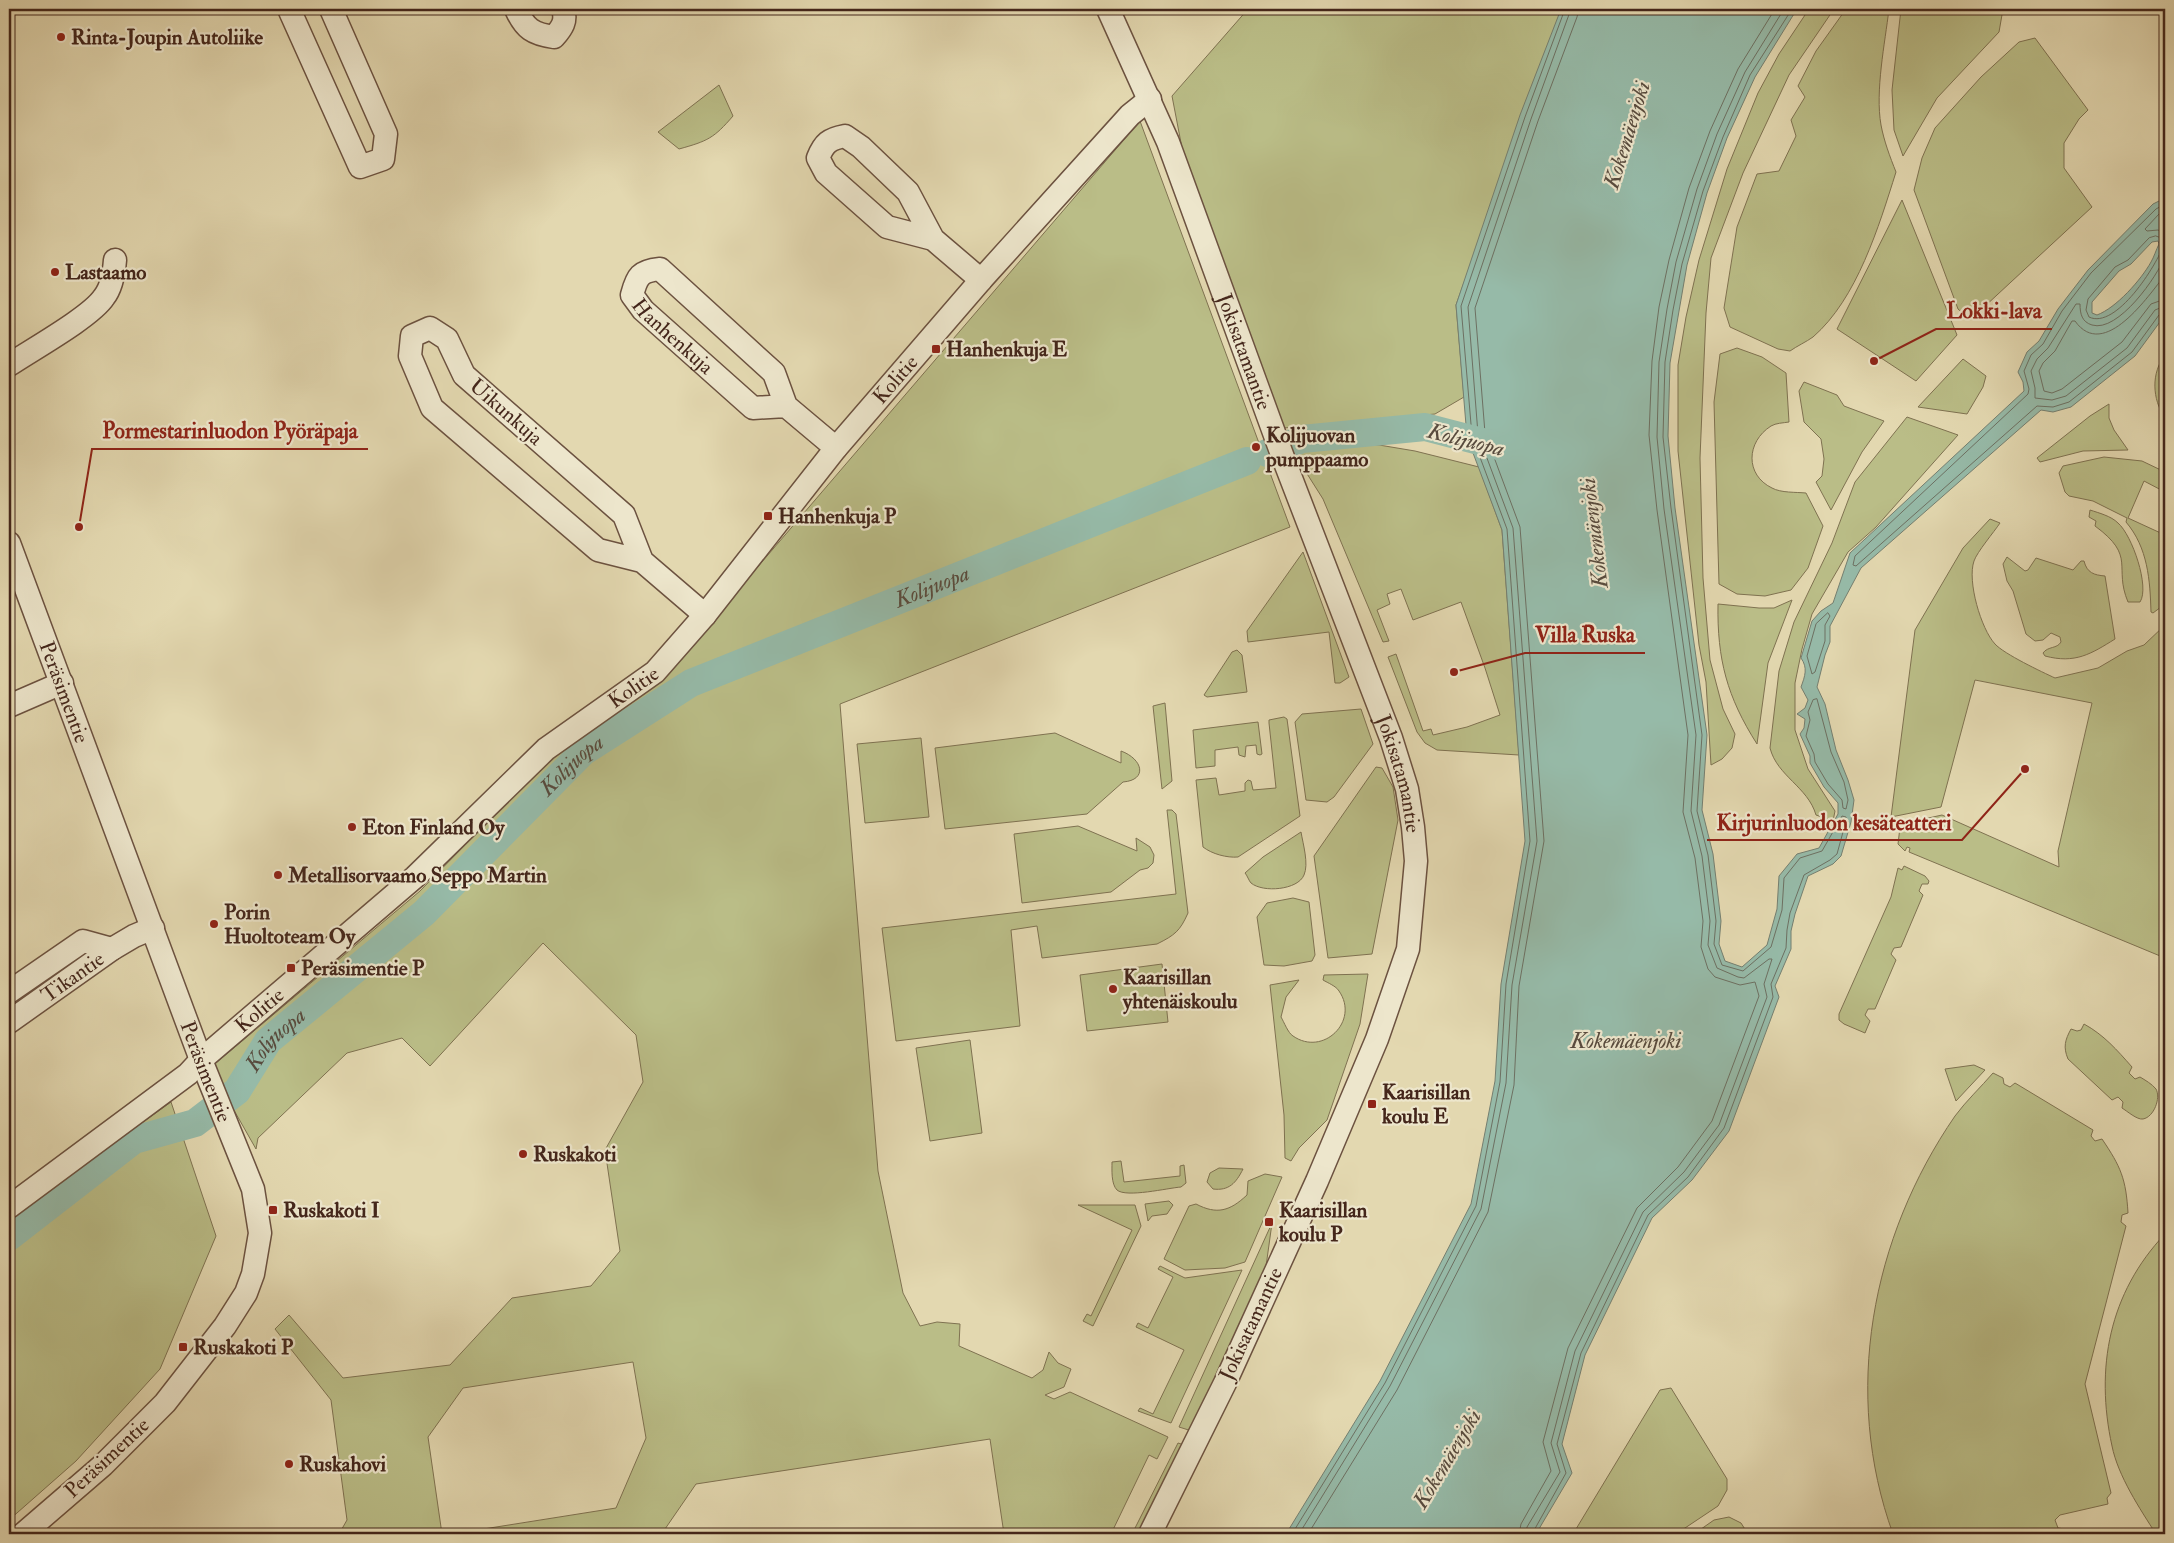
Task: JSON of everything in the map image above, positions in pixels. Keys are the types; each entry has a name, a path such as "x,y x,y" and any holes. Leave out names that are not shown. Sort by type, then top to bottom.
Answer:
{"street":[{"path":"289,9 360,167 383,159 386,134 331,9"},
{"path":"516,9 520,18 536,34 554,37 563,28 565,15 563,9"},
{"name":"Jokisatamantie","path":"1108,9 1150,99 1217,273 1284,460 1377,700 1407,789 1416,861 1408,949 1377,1039 1316,1181 1225,1383 1150,1534"},
{"name":"Kolitie","path":"9,1207 188,1074 205,1070 415,877 546,749 654,672 704,615 836,448 981,280 1130,115 1150,99"},
{"path":"933,239 886,227 826,173 818,158 824,144 834,138 845,136 861,147 908,192 933,239 981,280"},
{"path":"9,365 88,313 104,298 114,276 115,260"},
{"name":"Hanhenkuja","path":"786,406 753,408 643,310 632,294 636,278 647,270 660,269 774,373 786,406 836,448"},
{"name":"Uikunkuja","path":"642,561 624,515 464,375 446,339 430,328 412,336 410,356 432,408 598,550 642,561 704,615"},
{"name":"Peräsimentie","path":"9,543 205,1070 253,1189 260,1234 253,1274 246,1293 225,1326 165,1403 103,1465 23,1534"},
{"path":"9,706 62,683"},
{"name":"Tikantie","path":"9,1022 112,949 134,936 153,928"},
{"name":"Tikantie","path":"9,992 83,941 112,949"}],"green space":[{"path":"1248,9 1562,9 1456,305 1464,397 1435,414 1284,428 1182,148 1172,96"},
{"path":"1809,9 1834,9 1789,75 1743,173 1711,258 1706,313 1700,458 1703,578 1710,660 1723,709 1735,734 1732,748 1722,759 1711,765 1706,682 1699,645 1678,451 1678,365 1686,317 1699,260 1727,169 1758,93 1779,54"},
{"path":"1846,9 1889,9 1881,67 1879,112 1889,155 1896,172 1865,260 1842,303 1829,321 1813,337 1790,351 1778,349 1730,327 1724,308 1737,227 1757,174 1779,171 1796,136 1791,120 1805,97 1798,86 1816,51"},
{"path":"1901,9 2003,9 1999,32 1937,98 1903,156 1894,130 1892,90"},
{"path":"2035,38 2088,110 2079,119 2064,143 2064,168 2092,207 1970,320 1958,309 1914,190 1922,158 1935,128 1981,77 2019,42"},
{"path":"719,85 733,116 710,138 679,149 658,132"},
{"path":"1140,121 1290,527 840,704 878,1171 903,1293 920,1326 937,1322 960,1324 959,1346 1032,1378 1043,1370 1049,1352 1058,1363 1071,1369 1064,1387 1045,1395 1054,1399 1070,1392 1168,1437 1157,1459 1149,1455 1111,1534 1004,1534 990,1439 696,1484 665,1529 666,1534 471,1534 471,1531 616,1508 646,1438 633,1362 463,1388 428,1437 442,1534 339,1534 347,1520 331,1400 275,1329 289,1315 343,1378 450,1365 512,1298 591,1286 620,1251 605,1150 643,1082 636,1035 543,943 430,1066 402,1038 347,1053 258,1138 256,1149 210,1068 420,891 553,755 665,675"},
{"path":"1902,200 1957,335 1916,381 1837,329"},
{"path":"1737,348 1762,357 1786,373 1789,422 1771,426 1763,433 1753,449 1753,467 1763,482 1776,490 1806,493 1823,526 1808,568 1791,590 1765,596 1737,594 1719,584 1714,402 1720,354"},
{"path":"2165,355 2165,418 2158,403 2155,378 2160,362"},
{"path":"1963,359 1986,376 1983,387 1967,414 1918,407"},
{"path":"1804,382 1837,395 1844,406 1884,421 1862,452 1831,510 1816,482 1822,476 1824,459 1821,439 1804,422 1799,391"},
{"path":"2109,404 2109,418 2114,430 2128,450 2083,451 2040,462 2037,458 2090,416"},
{"path":"1907,417 1958,435 1876,527 1848,552 1812,614 1795,683 1795,730 1808,769 1835,811 1833,821 1816,815 1812,805 1800,789 1779,766 1770,748 1779,671 1794,622 1832,543 1855,482"},
{"path":"1319,445 1379,445 1415,451 1479,467 1502,530 1519,755 1437,750 1425,743 1417,732 1388,657 1396,654 1423,731 1431,729 1433,735 1467,727 1500,715 1485,668 1461,602 1413,620 1401,589 1387,594 1390,604 1377,610 1389,641 1383,642 1323,499 1292,450"},
{"path":"2104,457 2142,461 2165,472 2165,492 2144,481 2128,518 2165,535 2165,604 2153,613 2151,612 2150,588 2143,553 2126,522 2127,518 2093,501 2069,496 2065,492 2059,473 2063,466"},
{"path":"2090,510 2105,515 2118,523 2129,538 2138,561 2143,585 2140,602 2128,602 2122,579 2120,554 2108,537 2095,526 2096,521 2089,517"},
{"path":"1990,519 2000,523 1974,561 1972,580 1980,616 1985,628 1995,644 2006,653 2055,678 2098,668 2127,651 2144,645 2165,625 2165,958 1909,852 1910,848 1907,847 1905,851 1898,844 1900,827 1906,823 1942,815 2059,867 2058,851 2092,703 1975,680 1941,807 1891,817 1915,630 1963,548"},
{"path":"1303,552 1349,677 1340,683 1335,683 1329,632 1248,642 1247,631"},
{"path":"2007,557 2025,571 2028,570 2036,558 2073,570 2081,561 2084,561 2092,573 2105,576 2115,639 2090,653 2074,658 2065,659 2045,656 2043,653 2047,649 2057,646 2061,642 2060,637 2051,633 2043,640 2035,641 2026,634 2013,591 2007,581 2003,564"},
{"path":"1792,600 1768,663 1757,744 1738,710 1726,677 1719,642 1718,604 1774,608"},
{"path":"1237,650 1242,655 1247,692 1207,697 1204,695 1232,652"},
{"path":"1165,703 1172,781 1162,789 1153,706"},
{"path":"1361,709 1373,744 1334,797 1327,802 1306,800 1295,722 1302,714"},
{"path":"1284,717 1287,719 1300,816 1238,857 1229,857 1211,852 1203,847 1196,780 1216,778 1219,795 1245,791 1245,783 1248,780 1251,781 1253,790 1276,788 1269,720"},
{"path":"1258,722 1262,754 1257,754 1256,745 1246,746 1245,757 1239,755 1238,747 1215,750 1215,766 1196,768 1193,730"},
{"path":"1055,733 1121,763 1121,751 1134,759 1140,769 1139,773 1131,780 1123,782 1087,814 945,829 935,748"},
{"path":"921,738 929,817 865,823 857,744"},
{"path":"1376,767 1382,768 1393,787 1398,820 1372,954 1328,958 1314,856"},
{"path":"1167,810 1172,810 1176,814 1188,913 1173,935 1157,944 1042,958 1037,926 1011,930 1020,1026 896,1041 882,928 1176,894"},
{"path":"1078,826 1137,851 1136,838 1150,847 1154,855 1153,863 1148,868 1140,870 1111,892 1022,903 1014,834"},
{"path":"1301,832 1306,865 1304,875 1300,880 1288,887 1271,889 1251,883 1245,873 1263,857"},
{"path":"1904,866 1925,876 1929,881 1928,884 1922,884 1919,891 1923,895 1901,947 1894,948 1891,954 1896,960 1875,1009 1868,1009 1865,1015 1870,1021 1865,1033 1844,1024 1839,1020 1839,1014 1891,897 1898,868 1902,870"},
{"path":"1293,898 1309,902 1315,955 1312,961 1284,966 1264,965 1257,917 1267,903"},
{"path":"1162,964 1168,1022 1087,1031 1080,975"},
{"path":"1368,974 1360,1024 1327,1120 1299,1148 1291,1161 1285,1158 1284,1115 1270,985 1299,980 1286,997 1281,1017 1291,1035 1304,1041 1316,1042 1326,1039 1335,1033 1342,1024 1345,1014 1344,1002 1339,991 1323,980 1324,975"},
{"path":"2084,1024 2104,1038 2121,1055 2132,1067 2129,1073 2135,1079 2140,1077 2156,1089 2158,1097 2156,1107 2147,1118 2138,1118 2122,1108 2123,1102 2118,1097 2112,1100 2068,1059 2065,1047 2069,1033 2071,1029 2081,1030"},
{"path":"970,1040 982,1133 930,1141 916,1048"},
{"path":"1974,1065 1985,1070 1956,1101 1945,1069"},
{"path":"1993,1073 2003,1078 2004,1084 2010,1087 2015,1083 2093,1130 2091,1136 2095,1141 2102,1139 2114,1158 2124,1182 2128,1213 2122,1215 2121,1222 2126,1226 2085,1384 2111,1493 2107,1498 2108,1504 2060,1515 2055,1520 2058,1528 2065,1529 2068,1534 1893,1534 1878,1481 1869,1426 1868,1372 1873,1318 1885,1265 1903,1213 1926,1163 1955,1116"},
{"path":"171,1102 216,1236 160,1369 76,1461 9,1520 9,1218"},
{"path":"1121,1161 1124,1182 1180,1176 1180,1166 1184,1165 1186,1183 1181,1187 1138,1193 1122,1192 1115,1187 1112,1173 1112,1162"},
{"path":"1219,1168 1243,1169 1238,1178 1228,1187 1213,1189 1207,1182 1210,1173"},
{"path":"1265,1174 1282,1177 1245,1262 1225,1268 1185,1270 1164,1259 1189,1206 1196,1204 1217,1210 1229,1208 1247,1195 1248,1181"},
{"path":"1169,1201 1173,1205 1167,1214 1152,1216 1148,1221 1145,1204"},
{"path":"1078,1205 1135,1205 1141,1226 1093,1326 1083,1321 1087,1314 1091,1316 1132,1230"},
{"path":"1272,1223 1264,1281 1195,1432 1179,1427"},
{"path":"2165,1234 2165,1534 2156,1534 2130,1492 2119,1469 2112,1446 2105,1388 2111,1333 2119,1306 2131,1281 2146,1257"},
{"path":"1160,1266 1185,1278 1242,1270 1171,1423 1138,1411 1140,1408 1153,1414 1184,1350 1136,1327 1138,1323 1148,1328 1173,1277 1158,1269"},
{"path":"1671,1388 1727,1479 1727,1490 1718,1506 1676,1534 1573,1534 1660,1390"},
{"path":"1178,1443 1188,1446 1144,1534 1132,1534"},
{"path":"1729,1517 1741,1523 1748,1534 1694,1534 1714,1520"}],"water":[{"name":"Kokemäenjoki","path":"1561,9 1797,9 1755,77 1727,138 1707,193 1687,265 1670,363 1668,436 1675,508 1707,735 1702,810 1713,854 1721,921 1719,944 1725,961 1742,967 1767,945 1777,909 1779,876 1797,854 1819,848 1838,814 1838,803 1824,787 1810,763 1810,756 1800,734 1804,728 1805,719 1797,714 1805,708 1808,700 1801,687 1805,676 1805,669 1801,658 1812,621 1821,611 1833,603 1850,553 2024,391 2023,382 2018,372 2027,352 2039,341 2058,309 2088,270 2153,204 2165,198 2165,315 2135,356 2071,407 2053,412 2041,410 1861,568 1830,626 1830,642 1817,687 1825,704 1836,750 1854,800 1851,822 1841,856 1833,864 1808,876 1791,931 1791,949 1775,986 1779,997 1729,1131 1692,1180 1652,1218 1585,1355 1562,1444 1572,1473 1536,1534 1286,1534 1380,1381 1471,1204 1495,1081 1501,984 1525,841 1502,530 1467,437 1456,305 1520,115","holes":["2158,241 2159,244 2147,269 2135,285 2112,306 2097,315 2092,313 2092,302 2119,271 2131,264 2152,242"]}],"waterway":[{"name":"Kolijuopa","path":"1267,453 1302,439 1425,427 1502,447"},
{"name":"Kolijuopa","path":"9,1237 134,1140 195,1123 237,1091 268,1041 424,913 583,752 691,683 1247,461"}],"place":[{"name":"Rinta-Joupin Autoliike","path":"61,37"},
{"name":"Lastaamo","path":"55,272"},
{"name":"Hanhenkuja E","path":"936,349"},
{"name":"Lokki-lava","path":"1874,361"},
{"name":"Kolijuovan pumppaamo","path":"1256,447"},
{"name":"Hanhenkuja P","path":"768,516"},
{"name":"Pormestarinluodon Pyöräpaja","path":"79,527"},
{"name":"Villa Ruska","path":"1454,672"},
{"name":"Kirjurinluodon kesäteatteri","path":"2025,769"},
{"name":"Eton Finland Oy","path":"352,827"},
{"name":"Metallisorvaamo Seppo Martin","path":"278,875"},
{"name":"Porin Huoltoteam Oy","path":"214,924"},
{"name":"Peräsimentie P","path":"291,968"},
{"name":"Kaarisillan yhtenäiskoulu","path":"1113,989"},
{"name":"Kaarisillan koulu E","path":"1372,1104"},
{"name":"Ruskakoti","path":"523,1154"},
{"name":"Ruskakoti I","path":"273,1210"},
{"name":"Kaarisillan koulu P","path":"1269,1222"},
{"name":"Ruskakoti P","path":"183,1347"},
{"name":"Ruskahovi","path":"289,1464"}]}
